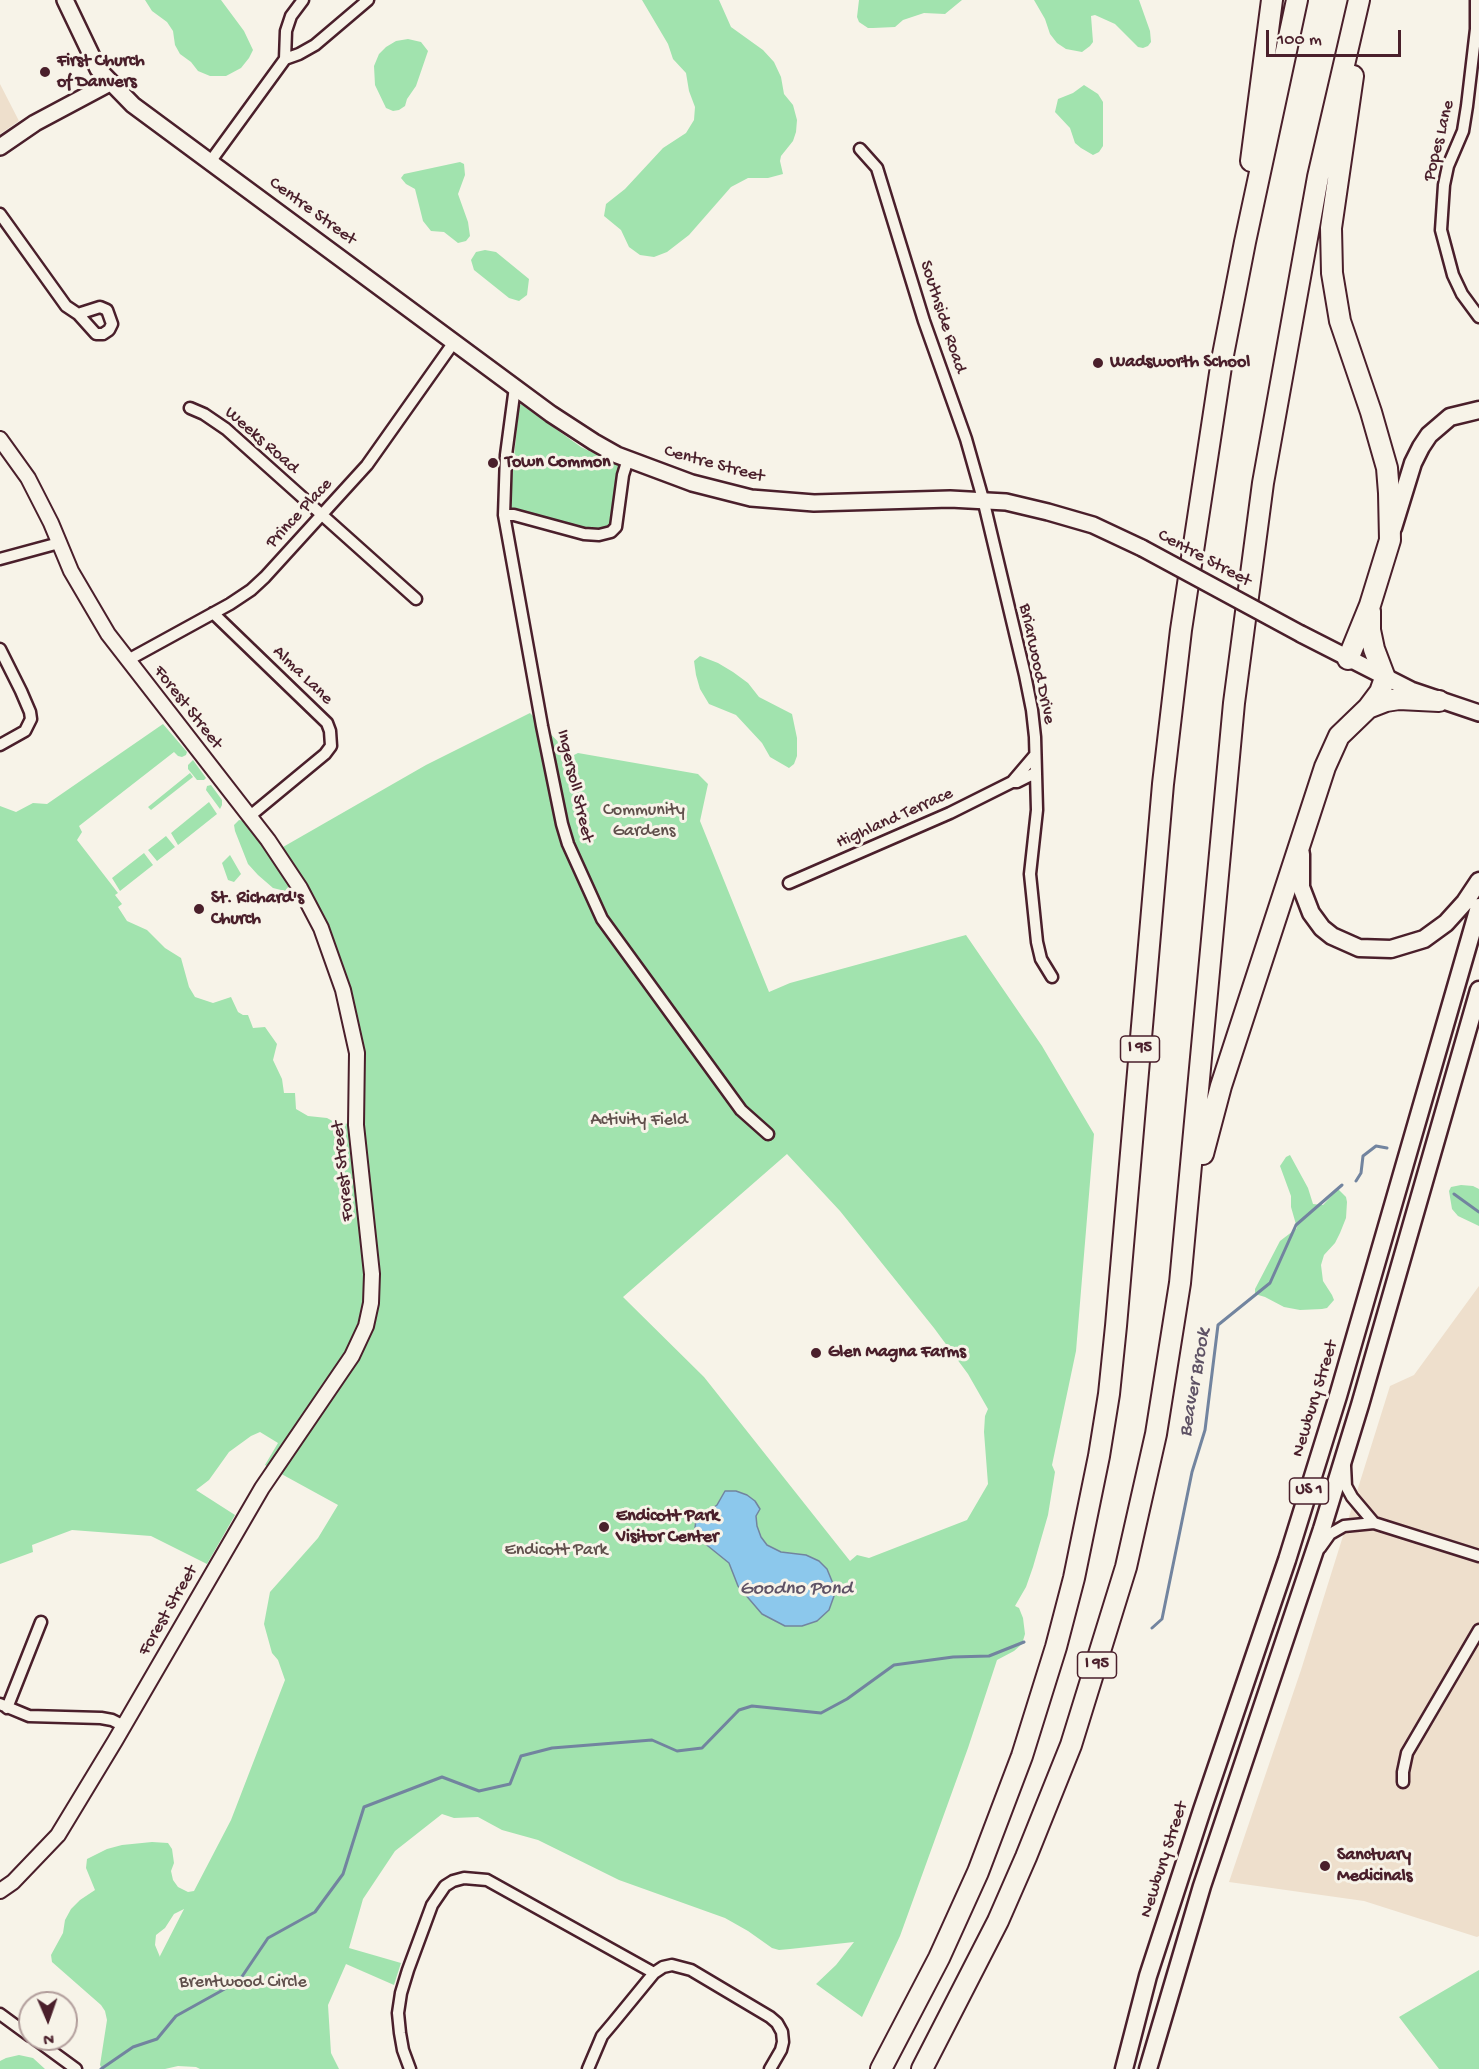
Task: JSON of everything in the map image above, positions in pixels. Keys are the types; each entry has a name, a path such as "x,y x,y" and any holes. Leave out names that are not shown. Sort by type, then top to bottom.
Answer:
{"highway":[{"path":"1245,242 1250,169 1272,0"},
{"name":"I 95","path":"881,2069 939,1958 978,1872 1022,1756 1056,1647 1074,1578 1099,1456 1116,1326 1161,806 1181,630 1220,371 1297,0"},
{"name":"I 95","path":"922,2069 969,1980 1026,1857 1071,1745 1126,1567 1156,1434 1173,1334 1185,1233 1234,703 1263,483 1318,177 1359,0"},
{"path":"1348,659 1370,605 1390,540 1387,468 1340,321 1334,296 1330,254 1331,228 1363,0"},
{"path":"1185,1233 1221,1086 1325,767 1336,740 1347,726 1368,708 1380,692 1385,678 1374,649 1370,630 1370,605"},
{"path":"1368,708 1399,699 1439,701"}],"main road":[{"name":"Centre Street","path":"65,0 99,69 133,105 515,387 594,442 628,459 692,483 751,498 814,503 983,499 1006,502 1071,518 1142,548 1385,678 1439,701 1479,714"},
{"path":"0,147 35,123 110,83"},
{"path":"1390,540 1413,463 1429,435 1450,417 1479,410"},
{"path":"1302,840 1301,887 1311,913 1322,928 1332,936 1359,948 1391,950 1424,939 1446,923 1465,902 1479,881"},
{"name":"Newbury Street","path":"1124,2069 1148,1976 1205,1799 1287,1560 1338,1396 1479,908"},
{"name":"US 1","path":"1148,2069 1202,1886 1345,1454 1479,990"}],"street":[{"path":"210,162 285,59 286,31 291,16 303,0"},
{"path":"285,59 315,45 368,0"},
{"name":"Popes Lane","path":"1476,0 1476,29 1467,106 1463,130 1448,166 1444,185 1441,230 1453,275 1462,294 1479,317"},
{"name":"Southside Road","path":"860,149 877,168 924,321 966,439 983,499"},
{"path":"0,214 66,306 78,314"},
{"name":"Prince Place","path":"128,660 251,590 367,465 454,342"},
{"name":"Ingersoll Street","path":"515,387 506,455 504,515 542,726 568,844 602,920 741,1110 768,1134"},
{"name":"Weeks Road","path":"190,408 204,414 226,429 416,599"},
{"name":"Forest Street","path":"0,439 28,478 70,571 89,604 128,660 284,862 321,928 343,990 357,1053 358,1160 372,1274 371,1303 366,1326 352,1356 262,1488 58,1835 13,1882 0,1891"},
{"path":"504,515 513,515 584,534 599,535 612,532 616,527 623,475 628,459"},
{"name":"Briarwood Drive","path":"983,499 1032,710 1037,810 1030,874 1037,942 1041,958 1052,977"},
{"path":"0,559 59,543"},
{"name":"Alma Lane","path":"213,613 327,723 330,731 331,746 325,754 250,816"},
{"path":"0,649 26,702 31,718 25,731 0,745"},
{"name":"Highland Terrace","path":"1012,782 1016,774 1035,755"},
{"name":"Highland Terrace","path":"789,883 950,813 1035,773"},
{"path":"1345,1454 1346,1486 1352,1497 1374,1522"},
{"path":"1311,1560 1330,1534 1338,1529 1353,1524 1374,1522 1479,1556"},
{"path":"41,1622 3,1706 29,1716 102,1718 124,1726"},
{"path":"1403,1782 1402,1772 1407,1753 1479,1630"},
{"path":"410,2069 400,2033 398,2013 401,1993 432,1905 445,1886 453,1881 464,1878 487,1880 654,1973"},
{"path":"588,2069 602,2036 654,1973 663,1966 672,1965 692,1970 777,2023 782,2032 783,2042 770,2069"},
{"path":"0,2014 18,2027"},
{"path":"51,2051 76,2069"}],"shaded area":[{"path":"0,84 19,121 0,134"},
{"path":"1479,1286 1479,1936 1477,1937 1364,1901 1229,1882 1301,1670 1390,1386 1414,1375"}],"green space":[{"path":"145,0 221,0 244,31 253,50 249,58 241,68 226,76 210,76 198,71 180,54 175,45 173,31 167,22 152,11"},
{"path":"642,0 719,0 731,27 763,50 774,62 781,77 784,94 793,105 797,120 793,141 781,156 783,174 768,178 748,178 731,187 689,235 667,252 654,257 640,255 629,247 621,230 604,216 606,204 625,189 663,148 686,133 694,120 695,107 686,73 673,59 668,44"},
{"path":"859,0 962,0 945,14 924,13 903,20 895,27 868,28 859,22 857,17"},
{"path":"1034,0 1139,0 1150,31 1151,42 1143,48 1138,47 1115,24 1095,15 1091,16 1093,42 1090,46 1082,52 1066,49 1050,34 1045,19"},
{"path":"408,39 421,42 428,51 416,86 405,106 393,111 386,108 375,85 374,66 379,54 386,47 396,41"},
{"path":"1084,85 1098,94 1103,102 1103,146 1093,155 1075,143 1070,128 1055,112 1058,99 1073,93"},
{"path":"460,162 464,164 465,175 458,194 468,222 470,236 466,241 458,243 444,232 431,231 423,221 415,189 401,178 404,174"},
{"path":"485,250 496,252 529,279 527,295 519,301 509,298 474,270 471,260 476,252"},
{"path":"521,404 581,447 622,467 611,526 607,529 584,531 517,513 509,507"},
{"path":"700,656 733,672 748,683 759,697 792,714 797,738 797,756 794,764 789,768 770,757 762,743 736,715 709,704 700,689 696,675 694,661"},
{"name":"Endicott Park","path":"530,713 572,756 578,753 698,774 708,784 700,821 769,992 790,983 966,935 1042,1046 1094,1134 1076,1351 1052,1465 1055,1472 1048,1515 1026,1587 1015,1606 1019,1608 1023,1618 1025,1634 1022,1644 997,1660 968,1748 900,1936 862,2017 816,1984 836,1965 854,1942 779,1950 772,1948 725,1918 619,1880 538,1840 502,1830 478,1817 454,1818 442,1814 395,1851 363,1899 349,1948 401,1963 394,1985 346,1964 328,2005 331,2053 339,2069 200,2069 178,2066 165,2069 102,2069 100,2065 107,2020 105,2011 52,1962 51,1955 63,1933 65,1920 71,1909 95,1890 86,1868 87,1859 107,1849 122,1845 168,1843 172,1849 174,1863 171,1871 173,1880 178,1887 188,1892 194,1891 231,1820 285,1680 278,1660 272,1653 264,1624 270,1592 318,1538 338,1505 265,1465 278,1443 260,1432 229,1452 209,1480 196,1490 235,1515 207,1564 151,1536 72,1530 32,1545 33,1552 0,1564 0,806 16,812 33,803 47,804 163,724 187,752 186,755 178,756 174,752 79,826 82,832 77,840 118,893 115,895 122,904 118,907 127,921 147,930 165,948 181,958 189,987 195,997 213,1003 231,997 238,1012 248,1015 253,1028 265,1027 277,1044 273,1060 282,1079 284,1093 295,1093 296,1109 308,1116 327,1118 338,1124 358,1123 364,1053 356,1014 341,961 325,917 288,863 283,847 426,765","holes":["787,1154 840,1211 934,1328 968,1374 988,1409 984,1432 988,1484 967,1520 869,1558 857,1555 850,1561 704,1377 623,1297","184,1909 160,1956 160,1957 155,1945 156,1935 165,1928 174,1914"]},
{"path":"193,760 206,778 204,780 197,780 188,769 188,765"},
{"path":"190,773 193,777 151,810 148,807"},
{"path":"211,785 222,800 220,809 206,790 207,786"},
{"path":"209,802 217,814 178,845 171,833"},
{"path":"239,820 245,821 257,835 286,877 289,886 285,891 273,888 248,864 235,831 234,825"},
{"path":"166,836 175,847 157,861 148,850"},
{"path":"144,853 153,865 120,891 112,878"},
{"path":"230,855 241,874 234,882 228,880 222,863"},
{"path":"1290,1155 1308,1188 1313,1204 1323,1205 1338,1189 1346,1197 1346,1218 1335,1243 1324,1255 1321,1265 1323,1281 1334,1300 1327,1308 1300,1310 1284,1307 1255,1294 1255,1289 1280,1241 1297,1228 1291,1207 1291,1196 1280,1166"},
{"path":"1461,1185 1479,1189 1479,1226 1458,1216 1452,1209 1449,1191 1451,1187"},
{"path":"1479,1970 1479,2069 1439,2069 1399,2017"},
{"path":"19,2055 33,2058 45,2069 0,2069 0,2061"}],"water":[{"name":"Goodno Pond","path":"725,1491 736,1491 755,1501 760,1509 756,1516 757,1526 767,1545 781,1552 806,1555 819,1561 827,1569 834,1586 834,1596 829,1610 817,1621 802,1626 785,1626 762,1614 738,1586 729,1563 703,1542 695,1528 696,1520 717,1505"}],"waterway":[{"name":"Beaver Brook","path":"1356,1181 1361,1173 1363,1156 1376,1146 1387,1148"},
{"name":"Beaver Brook","path":"1152,1628 1162,1619 1192,1472 1205,1430 1218,1325 1270,1283 1296,1225 1342,1185"},
{"name":"Beaver Brook","path":"1454,1194 1479,1212"},
{"name":"Beaver Brook","path":"101,2069 133,2047 157,2039 176,2016 239,1981 268,1938 315,1912 343,1874 364,1807 442,1777 479,1791 510,1784 521,1756 552,1748 652,1740 677,1751 702,1748 739,1710 752,1706 821,1713 847,1699 894,1665 953,1657 989,1656 1024,1642"}],"place":[{"name":"First Church of Danvers","path":"45,72"},
{"name":"Wadsworth School","path":"1098,363"},
{"name":"Town Common","path":"493,463"},
{"name":"St. Richard's Church","path":"199,909"},
{"name":"Glen Magna Farms","path":"816,1353"},
{"name":"Endicott Park Visitor Center","path":"604,1527"},
{"name":"Sanctuary Medicinals","path":"1325,1866"}],"park label":[{"name":"Community Gardens","path":"644,821"},
{"name":"Activity Field","path":"639,1121"},
{"name":"Brentwood Circle","path":"243,1983"}]}
